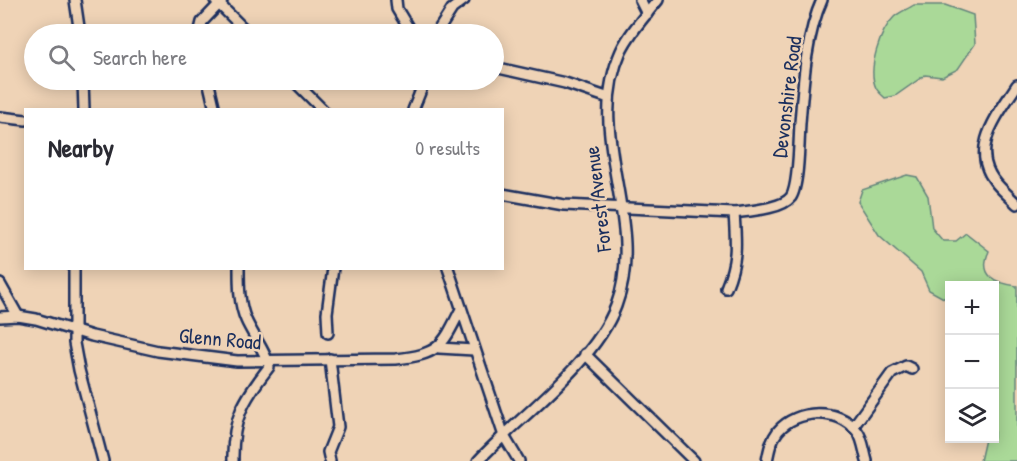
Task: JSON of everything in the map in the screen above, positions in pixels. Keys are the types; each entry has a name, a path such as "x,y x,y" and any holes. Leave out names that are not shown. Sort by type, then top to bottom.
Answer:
{"street":[{"path":"75,0 79,24"},
{"path":"396,0 397,9 406,24"},
{"path":"442,24 452,9 464,0"},
{"path":"640,0 647,14"},
{"name":"Forest Avenue","path":"478,461 596,344 609,320 622,286 624,253 622,207 607,119 609,98 621,51 632,32 658,0"},
{"name":"Devonshire Road","path":"734,213 777,205 790,198 796,180 801,106 810,41 822,0"},
{"path":"202,24 219,1 240,24"},
{"path":"504,69 565,83 609,98"},
{"path":"1017,85 991,125 983,153 989,173 1017,204"},
{"path":"83,90 84,108"},
{"path":"210,90 214,108"},
{"path":"303,90 321,108"},
{"path":"413,108 420,90"},
{"path":"0,117 24,120"},
{"path":"504,194 564,204 734,213 735,267 726,288"},
{"path":"74,270 73,330 79,370 103,461"},
{"path":"233,461 232,446 242,407 247,396 269,367 269,361 258,345 241,306 239,270"},
{"path":"328,333 327,313 333,270"},
{"path":"449,270 504,436 519,461"},
{"path":"0,284 18,316"},
{"path":"439,348 461,309"},
{"name":"Glenn Road","path":"0,317 18,316 36,319 92,336 158,351 237,361 396,360 419,357 439,348 474,350"},
{"path":"585,354 694,461"},
{"path":"330,359 338,427 328,452 330,461"},
{"path":"853,427 892,373 906,366 912,369"},
{"path":"767,461 771,443 779,430 803,416 820,413 840,417 859,433 867,461"}],"green space":[{"path":"914,5 945,5 973,15 975,44 958,69 942,77 925,75 895,96 885,98 877,89 874,80 876,51 889,23 898,14"},
{"path":"907,175 917,177 928,196 932,228 943,241 956,241 966,233 989,251 986,260 987,272 998,281 945,281 945,299 929,290 921,272 879,235 858,202 862,190"},
{"path":"999,282 1017,286 1017,461 980,461 984,443 999,443"}]}
